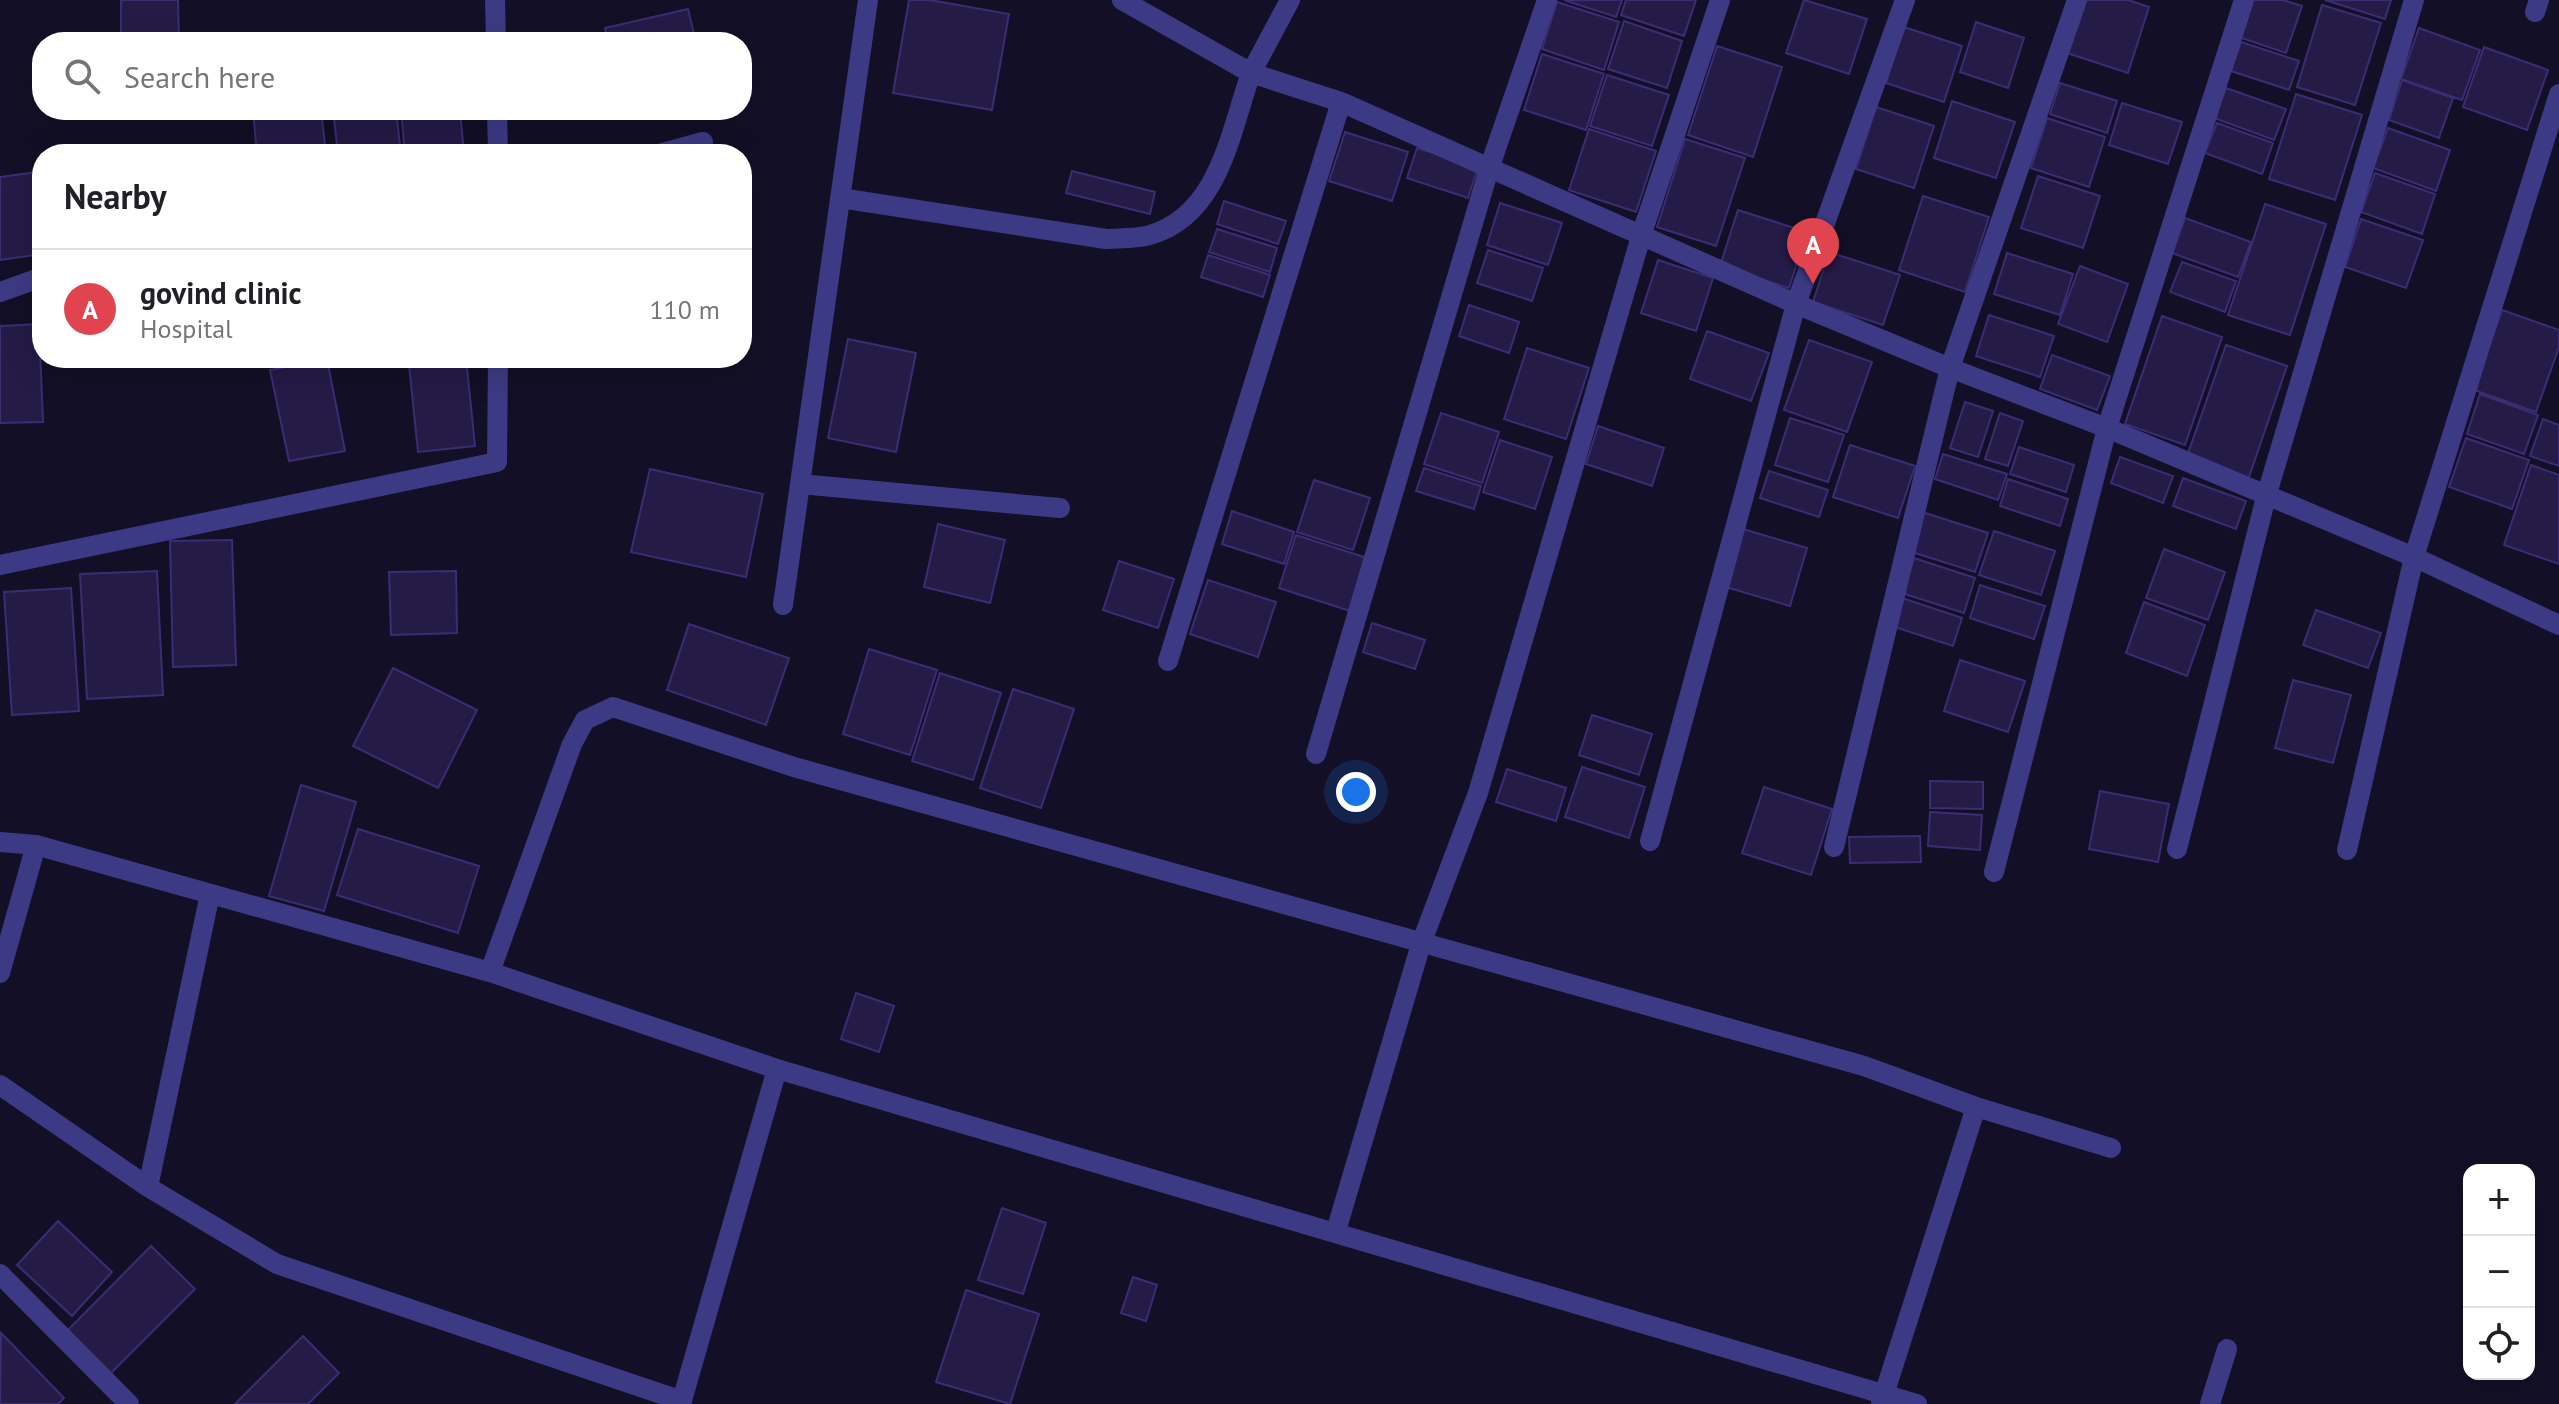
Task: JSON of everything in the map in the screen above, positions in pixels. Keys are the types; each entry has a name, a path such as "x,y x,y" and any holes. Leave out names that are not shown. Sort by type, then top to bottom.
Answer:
{"street":[{"path":"495,0 496,32"},
{"path":"783,605 868,0"},
{"path":"1122,0 1251,73 1341,102 1642,233 1796,304 1950,368 2107,428 2414,557 2559,625"},
{"path":"840,198 1106,239 1148,236 1196,210 1213,180 1251,73 1290,0"},
{"path":"1316,754 1489,169 1547,0"},
{"path":"1336,1231 1421,944 1478,793 1642,233 1720,0"},
{"path":"1650,841 1796,304 1905,0"},
{"path":"1834,847 1950,368 2077,0"},
{"path":"1994,872 2107,428 2244,0"},
{"path":"2177,849 2266,497 2414,0"},
{"path":"2347,850 2414,557 2559,94"},
{"path":"1168,661 1341,102"},
{"path":"497,120 498,144"},
{"path":"696,144 703,142"},
{"path":"0,292 32,281"},
{"path":"0,565 497,462 498,368"},
{"path":"800,484 1060,508"},
{"path":"490,972 572,744 585,720 613,707 794,767 1864,1066 1976,1107 2111,1148"},
{"path":"0,842 36,845 490,972 777,1069 1336,1231 1883,1399 1917,1404"},
{"path":"0,973 36,845"},
{"path":"148,1187 210,894"},
{"path":"0,1085 148,1187 277,1264 682,1403 777,1069"},
{"path":"1883,1399 1976,1107"},
{"path":"1,1276 129,1404"},
{"path":"2210,1404 2227,1349"}],"building":[{"path":"121,0 178,0 179,32 121,32"},
{"path":"909,0 930,0 1009,14 992,110 893,93"},
{"path":"1564,0 1622,0 1616,17"},
{"path":"1626,0 1696,0 1684,36 1621,15"},
{"path":"1804,0 1867,19 1849,74 1786,53"},
{"path":"2081,0 2128,0 2149,7 2128,73 2064,52"},
{"path":"2248,0 2283,0 2302,6 2286,53 2236,36"},
{"path":"2325,0 2391,0 2385,19"},
{"path":"1557,2 1619,22 1604,70 1542,49"},
{"path":"2322,5 2381,23 2355,105 2297,87"},
{"path":"688,9 694,32 606,32 605,28"},
{"path":"1624,21 1682,41 1667,88 1608,69"},
{"path":"1976,22 2024,38 2008,88 1960,72"},
{"path":"1904,27 1962,46 1944,102 1886,83"},
{"path":"2419,28 2480,50 2462,100 2401,79"},
{"path":"2241,42 2299,61 2289,90 2231,71"},
{"path":"1717,46 1782,67 1753,157 1688,135"},
{"path":"2484,47 2548,70 2527,130 2463,107"},
{"path":"1542,54 1604,74 1586,130 1524,110"},
{"path":"1607,75 1669,95 1652,146 1590,126"},
{"path":"2402,80 2453,98 2439,138 2389,120"},
{"path":"2060,83 2117,101 2107,133 2050,114"},
{"path":"2226,88 2286,109 2274,140 2214,118"},
{"path":"2296,94 2362,115 2335,200 2269,179"},
{"path":"1952,101 2015,122 1996,178 1934,158"},
{"path":"2122,103 2182,122 2168,164 2109,145"},
{"path":"1876,107 1934,126 1914,188 1856,169"},
{"path":"2047,118 2105,137 2089,187 2031,168"},
{"path":"254,120 322,120 325,144 256,144"},
{"path":"334,120 397,120 400,144 337,144"},
{"path":"402,120 461,120 463,144 404,144"},
{"path":"2217,123 2273,143 2262,174 2205,153"},
{"path":"2388,128 2450,150 2436,191 2373,168"},
{"path":"1589,129 1656,151 1636,212 1569,190"},
{"path":"1345,132 1408,152 1392,201 1329,181"},
{"path":"1685,139 1745,158 1716,246 1657,227"},
{"path":"1417,148 1478,167 1468,198 1407,178"},
{"path":"1072,171 1155,192 1150,214 1066,193"},
{"path":"32,173 32,255 0,260 0,177"},
{"path":"2375,173 2435,194 2422,234 2361,212"},
{"path":"2038,176 2100,196 2083,248 2021,228"},
{"path":"1923,196 1989,217 1965,292 1899,270"},
{"path":"1224,201 1286,221 1278,244 1217,224"},
{"path":"1500,203 1562,223 1548,265 1487,245"},
{"path":"2265,204 2326,224 2290,335 2228,315"},
{"path":"1738,210 1807,232 1789,288 1720,266"},
{"path":"2185,218 2251,242 2238,277 2172,253"},
{"path":"2361,219 2423,240 2406,288 2345,267"},
{"path":"1217,229 1277,248 1270,272 1209,252"},
{"path":"1488,250 1543,268 1532,301 1477,283"},
{"path":"1829,252 1900,275 1883,325 1813,302"},
{"path":"2007,253 2073,274 2060,315 1994,294"},
{"path":"1208,255 1270,275 1263,297 1201,277"},
{"path":"1658,260 1713,278 1696,331 1641,313"},
{"path":"2182,262 2236,281 2225,312 2170,292"},
{"path":"2080,266 2128,284 2107,342 2058,324"},
{"path":"1469,305 1519,322 1509,353 1459,336"},
{"path":"2502,310 2559,330 2559,347 2536,412 2474,390"},
{"path":"1989,315 2054,336 2040,377 1976,356"},
{"path":"2162,316 2222,337 2185,445 2125,424"},
{"path":"32,324 32,368 41,368 43,422 0,423 0,326"},
{"path":"1707,331 1769,353 1751,401 1690,379"},
{"path":"848,339 916,353 896,452 828,438"},
{"path":"1809,340 1872,362 1847,432 1784,410"},
{"path":"2226,345 2287,366 2248,480 2186,459"},
{"path":"1527,348 1589,368 1566,439 1504,419"},
{"path":"2052,355 2110,376 2097,410 2040,389"},
{"path":"329,368 345,451 289,461 270,370"},
{"path":"409,368 467,368 475,446 418,452"},
{"path":"2480,394 2538,415 2524,454 2467,434"},
{"path":"1965,402 1993,411 1978,457 1950,448"},
{"path":"1441,413 1499,432 1482,483 1424,464"},
{"path":"2000,413 2023,421 2008,466 1985,459"},
{"path":"1790,418 1844,435 1828,482 1775,465"},
{"path":"2543,419 2559,425 2559,466 2530,456"},
{"path":"1598,426 1664,448 1652,486 1586,464"},
{"path":"2466,438 2529,460 2512,509 2449,487"},
{"path":"1500,440 1552,457 1535,509 1483,492"},
{"path":"1850,445 1915,466 1898,518 1833,497"},
{"path":"2019,447 2074,465 2066,492 2010,474"},
{"path":"1943,454 2007,474 1998,500 1935,479"},
{"path":"2120,457 2173,476 2163,503 2111,483"},
{"path":"2531,465 2559,475 2559,564 2504,545"},
{"path":"1424,468 1481,486 1474,509 1416,491"},
{"path":"650,469 763,494 746,577 631,552"},
{"path":"1769,471 1828,490 1819,517 1760,498"},
{"path":"2183,478 2246,501 2236,529 2173,506"},
{"path":"2008,479 2068,499 2060,526 2000,506"},
{"path":"1314,480 1370,498 1353,550 1297,532"},
{"path":"1232,511 1294,532 1284,564 1222,544"},
{"path":"1922,512 1988,533 1975,572 1909,551"},
{"path":"938,524 1005,540 990,603 924,587"},
{"path":"1743,529 1807,548 1790,606 1726,587"},
{"path":"1994,531 2055,551 2041,595 1979,575"},
{"path":"1296,535 1367,558 1350,611 1279,588"},
{"path":"232,540 236,665 173,667 170,541"},
{"path":"2164,549 2225,572 2208,620 2146,598"},
{"path":"1914,558 1975,578 1964,613 1902,593"},
{"path":"1119,561 1174,579 1158,628 1103,610"},
{"path":"157,571 163,695 87,699 80,574"},
{"path":"456,571 457,633 391,635 389,572"},
{"path":"1208,580 1276,602 1258,657 1190,634"},
{"path":"1980,585 2045,606 2034,639 1970,618"},
{"path":"71,588 79,711 12,715 4,592"},
{"path":"1902,598 1962,618 1953,646 1892,626"},
{"path":"2144,602 2205,625 2187,676 2126,653"},
{"path":"2316,610 2381,633 2368,668 2303,645"},
{"path":"1372,623 1425,640 1415,669 1363,652"},
{"path":"689,624 789,658 766,725 667,690"},
{"path":"869,649 937,670 910,755 843,734"},
{"path":"1960,660 2025,681 2008,732 1944,711"},
{"path":"393,668 477,710 438,788 353,746"},
{"path":"940,673 1001,693 973,780 912,761"},
{"path":"2293,680 2351,695 2333,763 2275,748"},
{"path":"1013,689 1074,709 1041,808 980,788"},
{"path":"1592,715 1652,734 1639,775 1579,755"},
{"path":"1582,767 1645,787 1629,838 1565,817"},
{"path":"1507,769 1566,788 1556,821 1496,802"},
{"path":"1930,781 1983,782 1983,809 1930,808"},
{"path":"301,785 356,802 324,911 269,896"},
{"path":"1764,787 1832,809 1811,875 1742,853"},
{"path":"2100,791 2169,804 2158,862 2089,849"},
{"path":"1930,812 1982,815 1980,850 1928,846"},
{"path":"358,829 479,866 458,933 337,895"},
{"path":"1920,836 1921,862 1850,863 1849,837"},
{"path":"856,993 894,1006 879,1052 841,1039"},
{"path":"1002,1208 1046,1223 1023,1294 978,1280"},
{"path":"58,1221 112,1272 72,1316 17,1265"},
{"path":"151,1246 195,1289 110,1374 67,1331"},
{"path":"1133,1277 1157,1285 1146,1321 1121,1313"},
{"path":"966,1290 1039,1314 1010,1404 936,1382"},
{"path":"1,1333 64,1398 58,1404 0,1404"},
{"path":"303,1336 339,1373 308,1404 235,1404"}],"place":[{"name":"govind clinic","path":"1813,284"}]}
